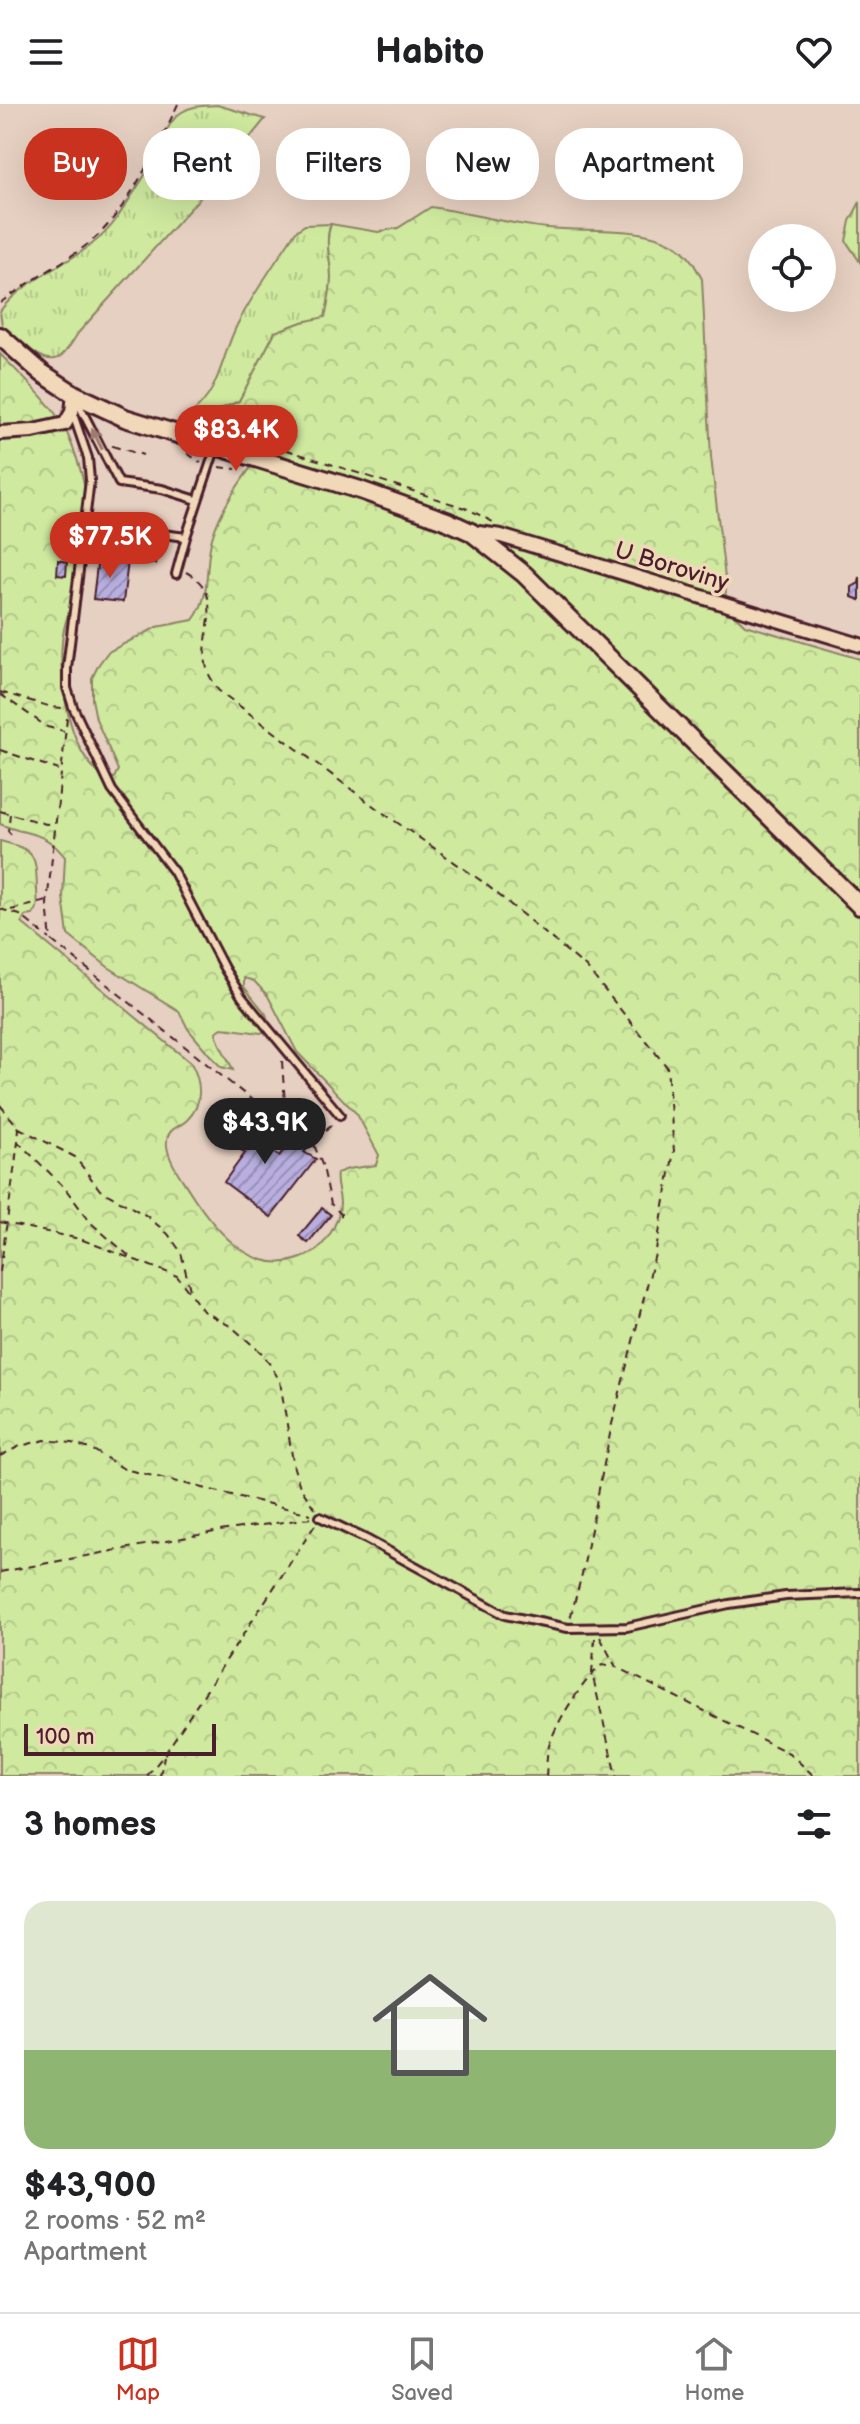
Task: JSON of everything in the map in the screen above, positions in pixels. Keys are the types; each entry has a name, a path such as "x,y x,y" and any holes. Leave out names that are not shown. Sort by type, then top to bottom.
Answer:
{"street":[{"path":"0,336 42,373 74,394 125,418 412,507 471,532 524,574 860,906"},
{"path":"0,433 33,431 65,424 72,412 74,394"},
{"name":"U Boroviny","path":"471,532 501,536 860,645"}],"lane":[{"path":"74,394 119,483 162,489 197,500"},
{"path":"72,412 88,458 90,480 67,668 67,688 73,707 112,790 174,872 242,997 340,1115"},
{"path":"177,571 216,446"},
{"path":"85,524 186,537"},
{"path":"320,1517 505,1615 568,1628 627,1627 729,1604 786,1596 860,1593"}],"path":[{"path":"0,303 90,243 110,221 136,183 178,104"},
{"path":"110,445 143,455"},
{"path":"184,452 209,465 237,469"},
{"path":"177,571 198,579 210,599 208,671 218,690 379,810 483,882 586,967 667,1067 674,1151 656,1250 612,1424 568,1628"},
{"path":"0,694 47,727 66,731"},
{"path":"0,694 68,708 48,900 51,940"},
{"path":"0,750 62,771"},
{"path":"0,811 46,824 56,823"},
{"path":"10,814 8,831 14,838"},
{"path":"10,911 48,900"},
{"path":"0,909 20,915 247,1096 286,1120 314,1144 331,1204 341,1218"},
{"path":"280,1043 286,1120"},
{"path":"0,1105 19,1128 75,1157 100,1190 147,1216 168,1234 181,1252 192,1295"},
{"path":"314,1144 340,1115"},
{"path":"0,1272 19,1128"},
{"path":"18,1142 64,1187 91,1223 131,1258"},
{"path":"0,1222 80,1239 177,1276 203,1311 232,1327 264,1355 275,1370 285,1406 294,1468 300,1487 320,1517"},
{"path":"0,1456 20,1446 45,1440 72,1443 95,1451 124,1469 320,1517"},
{"path":"0,1572 220,1531 320,1517"},
{"path":"147,1776 164,1755 320,1517"},
{"path":"596,1629 616,1667"},
{"path":"596,1629 592,1673 616,1776"},
{"path":"545,1776 548,1749 559,1725 592,1673 602,1665 616,1667 789,1753 814,1776"},
{"path":"160,1776 164,1755"}],"green space":[{"path":"217,105 265,119 258,128 169,128 182,112 199,106"},
{"path":"143,178 143,200 198,200 79,332 64,353 51,359 36,354 2,325 0,311 26,286 103,235"},
{"path":"860,202 860,262 846,241 850,221"},
{"path":"431,207 532,226 637,233 665,240 688,256 702,279 711,457 726,587 725,606 745,625 860,659 860,1776 0,1776 0,841 27,851 34,861 37,906 33,915 25,916 22,923 191,1063 199,1085 198,1100 192,1114 168,1135 168,1152 199,1206 239,1248 272,1262 291,1261 310,1254 327,1239 338,1217 337,1173 376,1165 379,1155 357,1114 297,1052 268,996 254,981 244,978 244,987 266,1014 270,1028 261,1033 222,1028 216,1032 233,1070 221,1067 188,1029 179,1011 108,967 68,935 63,897 65,857 57,848 36,835 0,824 0,354 62,423 83,479 89,516 88,541 64,629 62,673 66,706 80,748 102,777 114,778 118,770 96,719 92,678 108,652 157,627 193,620 203,600 210,546 217,523 235,490 265,448 184,427 239,401 275,332 325,317 331,282 328,244 331,224 378,232 398,228"},
{"path":"331,224 328,244 331,282 325,318 275,332 239,401 200,418 189,415 214,386 237,325 296,231 305,225"}],"building":[{"path":"87,547 156,556 155,564 86,556"},
{"path":"98,557 128,561 123,602 93,599"},
{"path":"58,560 67,562 66,576 57,575"},
{"path":"860,577 860,600 852,597 852,587 859,583"},
{"path":"247,1109 268,1125 257,1139 279,1156 294,1136 309,1147 304,1152 316,1159 271,1217 224,1182 245,1153 225,1138"},
{"path":"322,1208 331,1215 308,1243 299,1236"}]}
